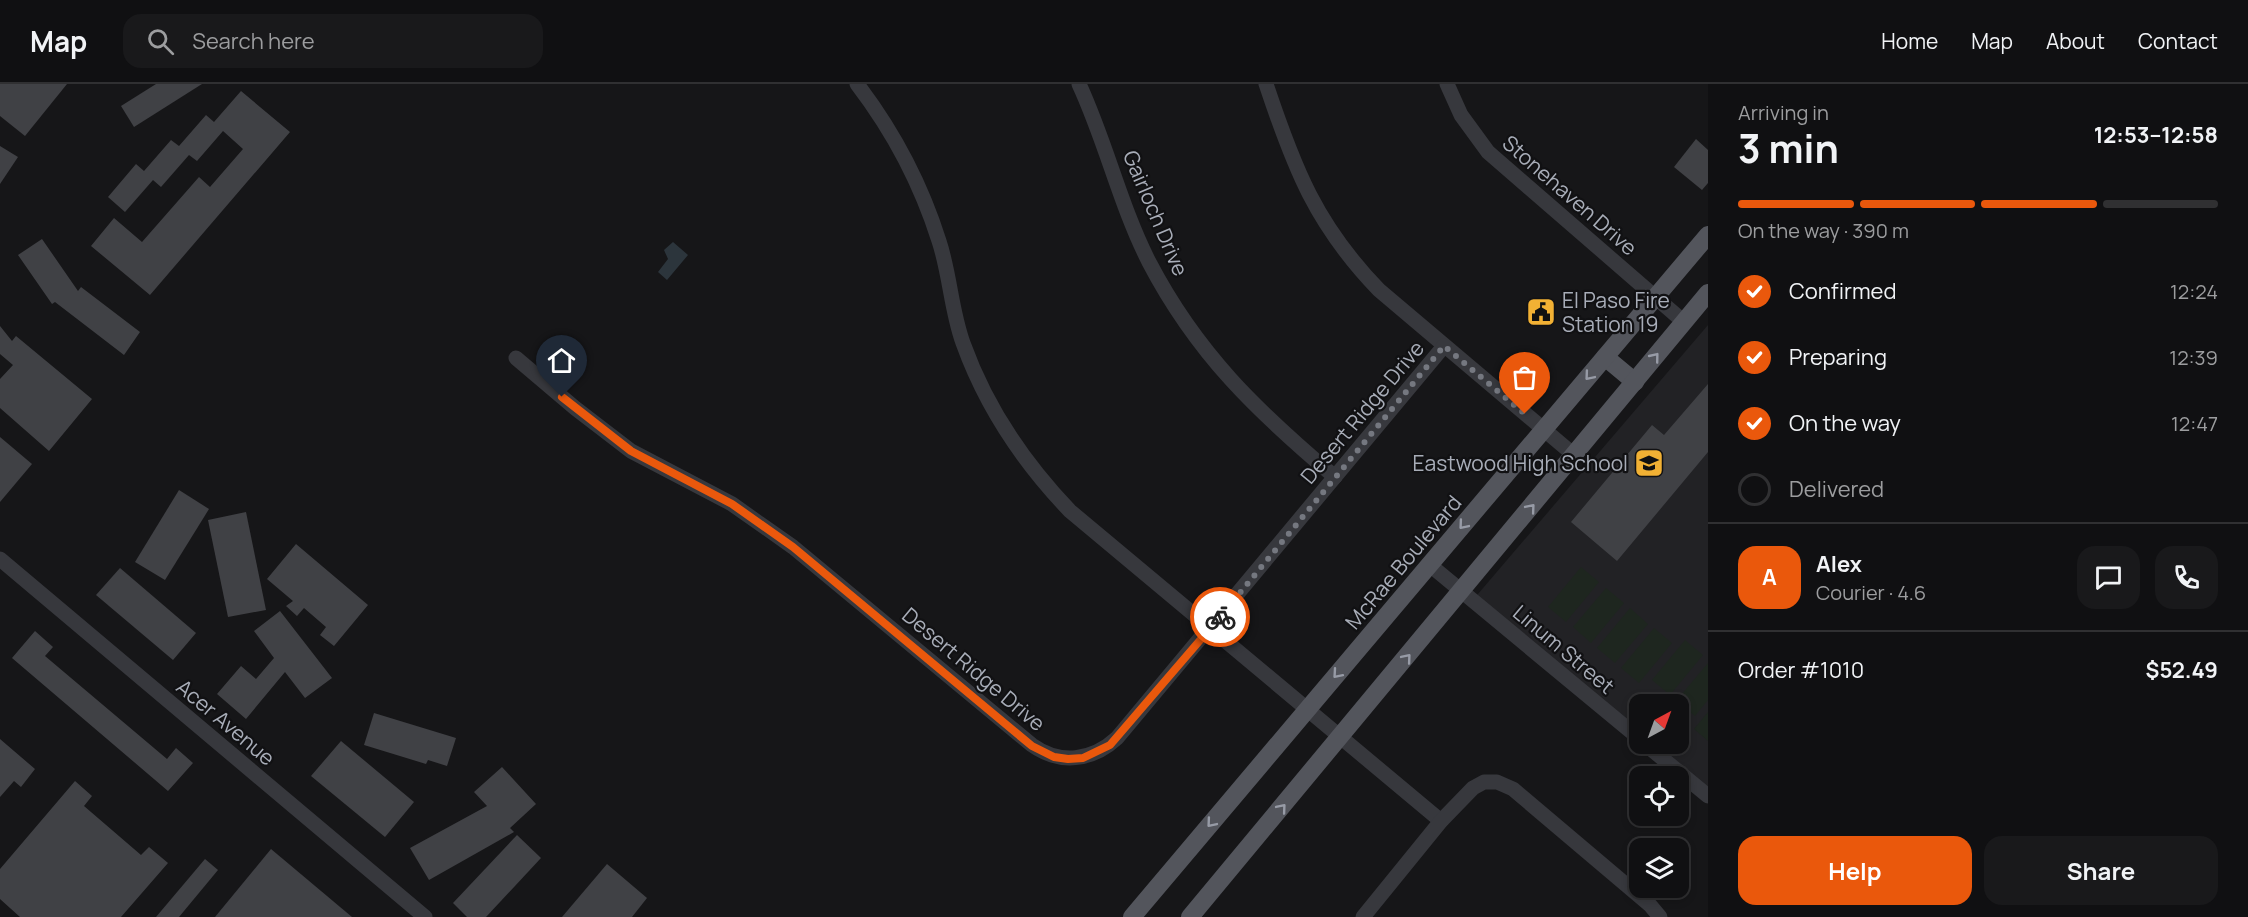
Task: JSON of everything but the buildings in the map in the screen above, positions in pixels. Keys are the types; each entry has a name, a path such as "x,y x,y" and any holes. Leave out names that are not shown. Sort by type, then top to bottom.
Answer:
{"main road":[{"name":"McRae Boulevard","path":"1132,917 1708,235"},
{"path":"1190,917 1708,293"},
{"path":"1605,357 1635,382"}],"street":[{"path":"856,84 880,114 923,197 940,242 962,341 990,405 1015,447 1070,511 1441,821"},
{"name":"Gairloch Drive","path":"1079,84 1096,120 1137,234 1183,321 1221,371 1248,400 1335,477"},
{"path":"1266,84 1305,189 1331,234 1379,290 1574,455"},
{"name":"Stonehaven Drive","path":"1447,84 1461,115 1488,152 1684,322"},
{"name":"Desert Ridge Drive","path":"516,358 574,408 631,451 732,504 793,547 1032,746 1054,757 1083,758 1110,745 1212,628 1444,346"},
{"name":"Acer Avenue","path":"0,559 425,917"},
{"name":"Linum Street","path":"1430,565 1629,730"},
{"path":"1657,754 1708,796"},
{"path":"1363,917 1441,821 1473,788 1484,782 1507,785 1650,905 1660,917"}],"shaded area":[{"path":"673,242 688,255 667,280 658,272 668,259 664,250"},
{"name":"Eastwood High School","path":"1708,325 1708,796 1689,780 1689,766 1672,766 1657,754 1689,754 1689,694 1629,694 1629,731 1472,601"},
{"path":"1581,567 1599,582 1566,622 1548,607"},
{"path":"1606,588 1624,603 1591,643 1573,627"},
{"path":"1630,608 1648,624 1615,663 1597,648"},
{"path":"1654,628 1672,643 1639,683 1621,668"},
{"path":"1685,640 1703,655 1671,694 1652,680"},
{"path":"1708,663 1708,700 1695,716 1689,711 1689,694 1682,694"},
{"path":"1708,712 1708,741 1694,729"}],"way so far":[{"path":"1220,617 1444,346 1525,414"}],"place":[{"name":"El Paso Fire Station 19","path":"1541,312"},
{"name":"Eastwood High School","path":"1649,463"}],"route":[{"path":"562,397 631,451 732,504 793,547 1032,746 1054,757 1083,758 1110,745 1220,617"}]}
